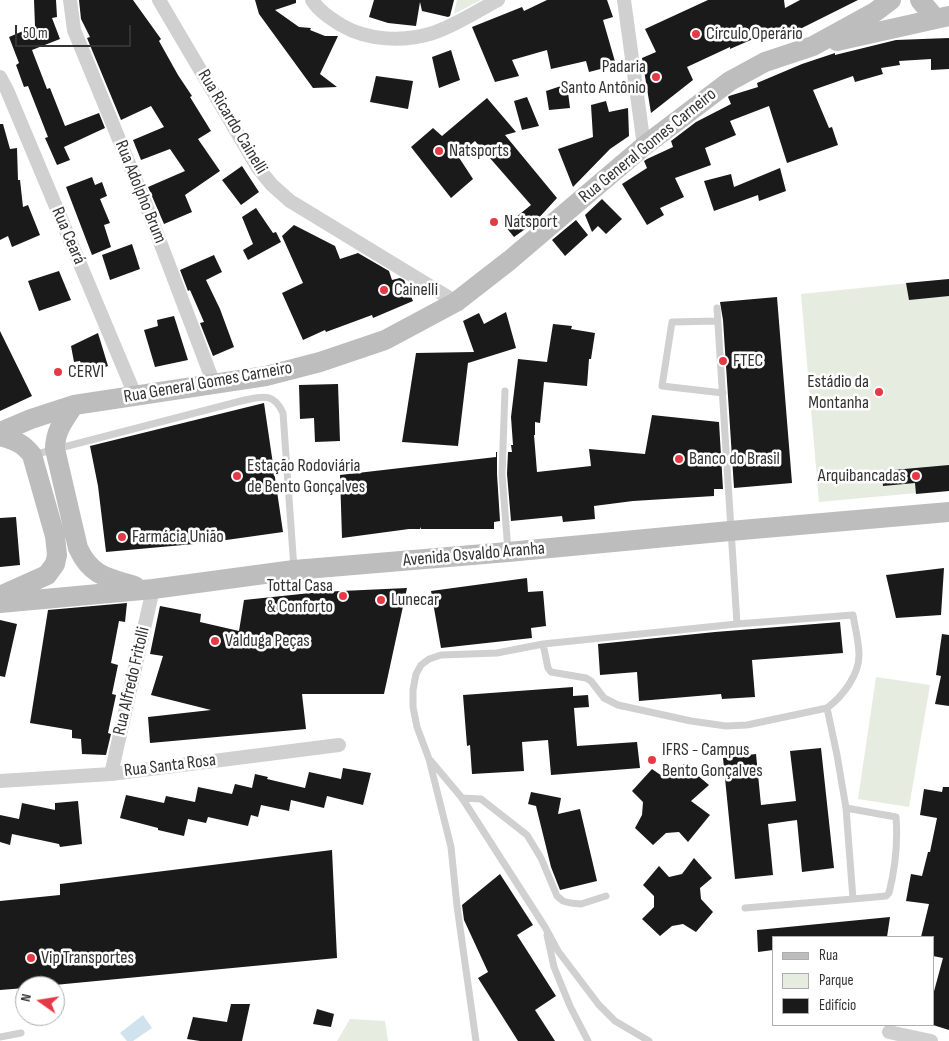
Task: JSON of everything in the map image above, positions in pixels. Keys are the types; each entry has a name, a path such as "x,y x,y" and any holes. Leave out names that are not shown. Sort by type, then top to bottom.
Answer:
{"main road":[{"name":"Rua General Gomes Carneiro","path":"0,432 74,405 266,376 329,359 385,340 456,302 510,260 644,146 730,81 765,62 813,46 874,12 891,0"},
{"path":"920,0 942,17"},
{"path":"813,46 942,17"},
{"path":"74,405 59,427 55,438 55,449 78,548 83,560 96,573 105,578 149,589"},
{"path":"0,436 18,441 32,455 55,536 57,555 55,564 47,575 0,596"},
{"name":"Avenida Osvaldo Aranha","path":"0,603 149,589 294,570 949,512"}],"street":[{"name":"Rua Adolpho Brum","path":"70,0 74,30 146,205 214,384"},
{"name":"Rua Ricardo Cainelli","path":"159,0 258,168 272,185 290,201 456,302"},
{"path":"312,0 316,6 332,19 348,29 364,35 389,39 433,33 498,0"},
{"path":"624,0 644,146"},
{"name":"Rua Ceará","path":"0,77 135,395"},
{"name":"Rua Alfredo Fritolli","path":"111,774 149,589"},
{"name":"Rua Santa Rosa","path":"0,781 111,774 339,745"},
{"path":"889,1032 931,1041"}],"lane":[{"path":"717,308 737,624"},
{"path":"718,321 672,322 662,386 722,393"},
{"path":"505,391 502,474 508,552"},
{"path":"32,455 241,401 260,397 273,399 278,403 283,413 294,570"},
{"path":"476,1041 457,906 451,847 429,759 417,727 413,707 413,690 416,674 421,665 429,658 441,655 496,653 543,644 737,624 853,615 859,654 858,664 845,690 826,708 747,726 726,726 691,721 618,705 604,698 591,681 586,678 551,672 548,668 543,644"},
{"path":"826,708 837,755 846,808 853,899"},
{"path":"429,759 462,798 566,962 599,1005 615,1021 649,1041"},
{"path":"462,798 482,799 527,835 541,858 557,896 562,901 581,904 606,896"},
{"path":"744,908 886,896 889,894 896,835 896,817 846,808"},
{"path":"545,927 554,967 570,1006 588,1041"},
{"path":"0,1037 21,1033"}],"green space":[{"path":"457,0 481,0 454,14"},
{"name":"Estádio da Montanha","path":"949,279 949,490 819,502 801,294"},
{"path":"876,677 930,685 909,807 858,799"},
{"path":"350,1019 385,1021 388,1041 337,1041"}],"water":[{"path":"143,1015 152,1028 133,1041 127,1041 120,1033"}],"building":[{"path":"34,0 56,0 57,17 52,18 60,39 32,50 47,89 50,88 65,126 99,113 105,128 64,147 70,160 57,165 45,138 48,137 28,86 24,87 16,65 19,63 9,37 35,26"},
{"path":"79,0 133,0 161,39 159,41 211,131 198,139 220,171 185,195 192,212 164,224 148,187 185,171 170,149 141,160 133,140 164,127 151,106 121,120 87,38 90,37 81,19"},
{"path":"255,0 296,0 296,3 275,10 299,27 311,28 310,30 325,36 338,36 320,74 337,87 313,88 259,14"},
{"path":"374,0 454,0 450,16 448,17 422,11 420,2 416,26 388,23 369,17"},
{"path":"547,0 607,0 613,17 603,20 616,65 589,72 586,61 551,69 547,50 512,60 519,76 495,82 472,27 522,7 524,11"},
{"path":"708,0 784,0 785,8 800,0 858,0 798,30 796,26 761,41 760,36 730,49 730,47 687,67 693,80 651,113 642,58 656,52 645,29"},
{"path":"949,38 949,69 931,70 931,59 899,61 900,65 881,68 883,74 855,82 853,76 813,90 829,128 832,127 838,145 787,163 769,106 730,121 736,135 705,148 711,165 675,178 684,197 660,208 664,215 647,225 622,184 647,168 644,161 673,147 671,141 696,122 731,104 729,96 758,87 757,83 802,64 835,53 835,55 896,40"},
{"path":"451,50 460,80 439,88 432,57"},
{"path":"376,76 413,81 408,109 370,102"},
{"path":"567,84 570,108 549,110 546,91"},
{"path":"527,97 539,126 522,130 514,101"},
{"path":"487,98 516,132 505,135 557,198 535,222 514,237 505,226 531,205 475,141 458,156 473,179 451,198 411,147 433,128 442,136"},
{"path":"606,101 609,112 628,108 629,136 610,149 573,187 558,149 593,137 591,105"},
{"path":"0,124 3,124 10,149 17,148 18,180 20,180 23,207 28,205 40,235 12,247 8,236 0,240"},
{"path":"242,166 259,192 241,205 222,180"},
{"path":"780,168 786,191 759,201 758,195 714,211 704,181 731,174 734,187"},
{"path":"92,177 95,185 102,182 107,196 100,199 110,223 104,225 111,247 92,255 66,187"},
{"path":"602,199 622,219 606,234 598,226 592,232 585,215"},
{"path":"256,208 273,233 276,232 281,242 248,260 243,250 253,244 242,217"},
{"path":"576,220 588,235 565,256 552,240"},
{"path":"294,225 335,246 340,259 358,253 389,271 392,280 400,278 404,280 413,301 373,318 372,315 326,332 325,330 303,340 282,293 303,283 282,236"},
{"path":"132,244 140,269 110,280 102,255"},
{"path":"214,255 222,272 206,280 220,309 234,347 213,356 200,323 204,322 190,290 188,291 180,270"},
{"path":"59,271 71,300 39,311 28,281"},
{"path":"949,279 949,296 909,300 906,283"},
{"path":"777,297 792,483 734,488 723,320 720,302"},
{"path":"506,312 516,348 468,363 458,446 402,442 416,353 474,352 463,321 479,313 484,324"},
{"path":"174,316 188,360 155,367 144,330 158,326 157,320"},
{"path":"553,324 572,326 571,329 595,333 591,359 589,359 587,386 544,382 540,423 535,422 534,435 537,472 591,466 589,449 645,454 652,415 719,422 723,489 714,489 714,496 633,501 594,506 595,519 563,522 562,516 511,521 507,474 508,452 512,452 511,445 513,445 511,417 518,359 547,362"},
{"path":"0,331 32,396 0,411"},
{"path":"98,333 108,366 85,375 80,361 74,362 71,346"},
{"path":"338,384 340,441 315,442 314,418 300,419 299,385"},
{"name":"Estação Rodoviária de Bento Gonçalves","path":"264,403 283,532 205,543 106,552 98,486 90,446"},
{"path":"496,452 500,521 494,522 494,529 421,529 420,527 420,529 342,538 340,475 496,457"},
{"name":"Arquibancadas","path":"949,465 949,491 916,494 915,483 883,486 882,471"},
{"path":"16,517 20,565 0,567 0,518"},
{"path":"944,568 941,615 896,618 886,575"},
{"path":"527,578 528,592 543,591 546,626 531,628 532,638 441,648 431,591"},
{"path":"407,588 384,694 302,694 306,729 150,743 148,717 211,710 151,695 163,656 150,654 160,606 201,614 200,622 239,631 244,600 320,592"},
{"path":"127,603 125,622 119,621 111,663 118,665 112,694 116,695 108,733 111,734 106,755 82,754 81,739 72,738 72,730 30,723 48,610"},
{"path":"0,620 17,624 5,677 0,676"},
{"path":"840,622 843,653 752,660 755,697 722,699 721,694 639,701 637,672 600,675 598,644"},
{"path":"942,634 949,635 949,706 935,704 941,676 936,675"},
{"path":"573,687 573,696 588,695 589,707 574,708 577,746 637,742 640,768 551,775 548,740 522,742 524,771 472,774 470,745 467,746 463,695"},
{"path":"821,748 834,868 802,872 797,820 768,824 773,875 735,879 723,758 756,754 761,805 796,801 790,751"},
{"path":"684,764 709,785 691,801 710,815 688,842 679,832 666,833 653,845 635,828 642,815 643,802 632,791 652,769 662,776 674,775"},
{"path":"343,768 371,773 363,805 327,796 324,808 291,800 289,811 261,805 258,817 251,815 248,826 208,817 206,823 188,819 184,836 120,818 126,795 164,803 166,796 195,802 198,787 232,794 235,784 252,788 255,774 268,777 267,779 305,788 309,772 341,779"},
{"path":"943,787 949,787 949,1030 934,1025 934,991 943,958 934,956 934,936 921,936 929,904 906,901 911,874 922,876 928,852 930,852 937,818 920,815 924,789 942,792"},
{"path":"531,792 561,798 558,814 580,809 597,881 560,890 551,867 536,806 528,804"},
{"path":"78,801 82,844 60,847 59,844 12,834 10,845 0,842 0,815 19,819 22,803 55,810 55,803"},
{"path":"332,850 337,958 65,984 65,976 15,976 15,989 0,990 0,901 60,895 60,884"},
{"path":"694,858 712,878 700,888 701,899 713,912 696,932 683,924 672,926 660,936 642,919 654,907 654,896 643,885 659,866 669,877 682,874"},
{"path":"500,874 533,925 517,935 556,996 535,1010 555,1041 518,1041 478,978 488,972 464,920 462,905"},
{"path":"890,917 887,936 772,936 772,950 758,952 757,930"},
{"path":"231,1004 250,1004 242,1041 200,1041 187,1039 193,1017 227,1022"},
{"path":"317,1009 334,1014 331,1027 313,1024"}],"place":[{"name":"Círculo Operário","path":"696,34"},
{"name":"Padaria Santo Antônio","path":"656,77"},
{"name":"Natsports","path":"439,151"},
{"name":"Natsport","path":"494,222"},
{"name":"Cainelli","path":"384,290"},
{"name":"FTEC","path":"723,361"},
{"name":"CERVI","path":"58,372"},
{"name":"Estádio da Montanha","path":"879,392"},
{"name":"Banco do Brasil","path":"679,459"},
{"name":"Estação Rodoviária de Bento Gonçalves","path":"237,476"},
{"name":"Arquibancadas","path":"916,476"},
{"name":"Farmácia União","path":"122,537"},
{"name":"Tottal Casa & Conforto","path":"343,596"},
{"name":"Lunecar","path":"381,600"},
{"name":"Valduga Peças","path":"215,641"},
{"name":"IFRS - Campus Bento Gonçalves","path":"652,760"},
{"name":"Vip Transportes","path":"31,958"}]}
